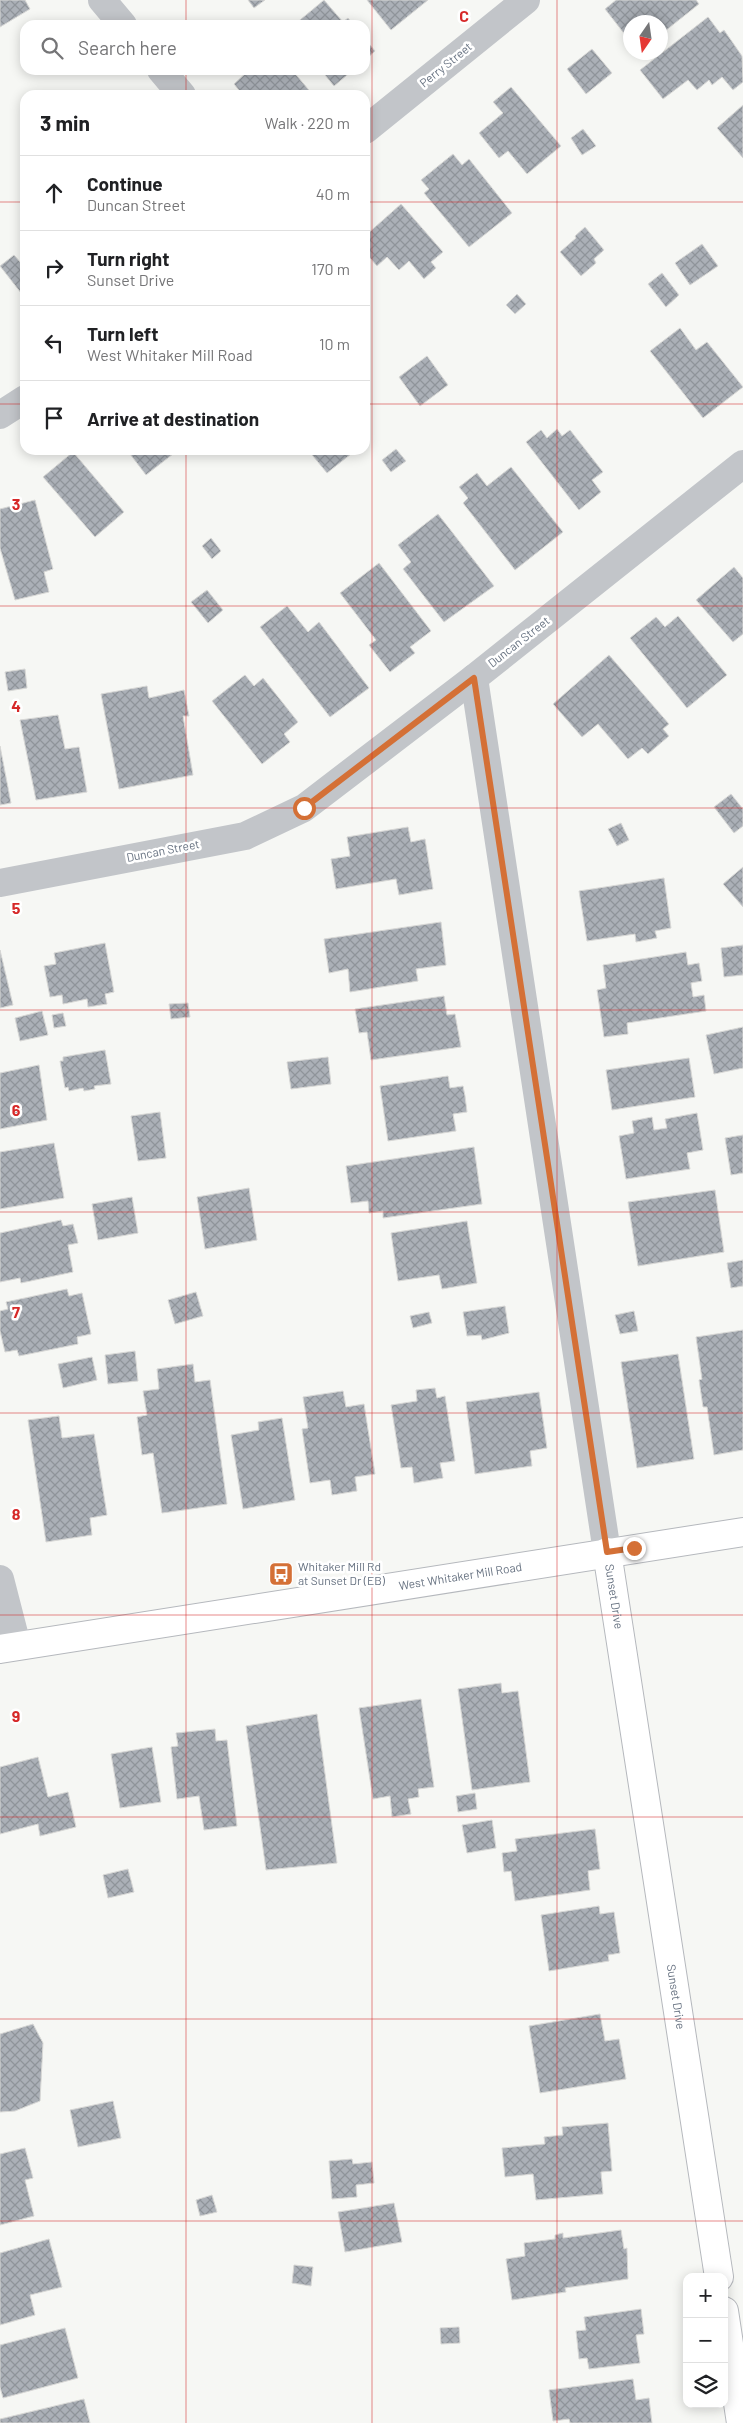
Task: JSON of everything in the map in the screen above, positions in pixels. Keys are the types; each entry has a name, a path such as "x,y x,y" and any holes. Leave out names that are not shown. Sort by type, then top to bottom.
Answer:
{"street":[{"path":"102,0 119,20"},
{"name":"Perry Street","path":"370,126 526,0"},
{"path":"165,75 178,90"},
{"path":"0,415 20,402"},
{"name":"Duncan Street","path":"0,883 245,836 304,808 474,678 743,464"},
{"name":"Sunset Drive","path":"474,678 718,2273"},
{"name":"West Whitaker Mill Road","path":"8,1647 743,1532"},
{"path":"0,1580 8,1647"},
{"path":"725,2318 742,2423"}],"building":[{"path":"0,0 25,0 30,9 0,27"},
{"path":"248,0 265,0 254,8"},
{"path":"324,0 341,20 300,20"},
{"path":"367,0 428,0 391,30"},
{"path":"616,0 696,0 699,4 668,29 668,15 623,15 623,32 605,9"},
{"path":"708,17 720,33 724,30 742,56 743,82 733,90 722,77 712,85 709,80 697,90 688,80 663,99 640,70 653,60 668,60 668,48"},
{"path":"370,45 375,51 370,56"},
{"path":"592,49 612,73 586,94 567,69"},
{"path":"244,75 296,75 309,90 239,90 234,84"},
{"path":"325,75 347,75 334,86"},
{"path":"511,87 561,146 527,174 508,151 499,158 479,133 503,113 493,102"},
{"path":"743,105 743,158 717,128"},
{"path":"583,129 596,146 582,155 571,138"},
{"path":"453,154 462,165 469,159 512,213 469,247 424,193 429,189 421,180"},
{"path":"401,204 443,252 431,262 436,268 424,279 409,261 399,270 387,257 377,266 370,258 370,232"},
{"path":"585,227 604,250 594,259 596,263 581,276 560,252"},
{"path":"702,244 718,266 690,285 675,263"},
{"path":"14,255 20,262 20,292 0,266"},
{"path":"662,273 679,295 666,307 648,284"},
{"path":"517,294 526,304 515,314 506,305"},
{"path":"680,328 696,350 707,342 743,387 703,418 650,351"},
{"path":"427,356 448,385 420,406 399,377"},
{"path":"557,429 562,436 570,430 603,472 592,480 601,492 579,510 526,442 541,430 547,438"},
{"path":"396,449 406,461 391,472 382,460"},
{"path":"69,455 76,455 124,512 95,537 43,477"},
{"path":"131,455 172,455 146,475"},
{"path":"312,455 350,455 327,473"},
{"path":"511,467 563,532 515,570 463,503 468,498 459,487 477,473 487,486"},
{"path":"35,500 53,569 44,572 49,592 15,600 0,548 0,509"},
{"path":"438,514 494,586 444,622 403,569 411,562 398,545"},
{"path":"211,538 221,551 212,559 202,546"},
{"path":"379,563 431,631 410,647 415,653 390,672 369,645 376,640 340,593"},
{"path":"734,567 743,578 743,634 733,642 696,600"},
{"path":"207,590 223,610 208,623 191,602"},
{"path":"287,606 308,632 319,622 369,688 330,717 260,627"},
{"path":"678,616 727,675 687,708 630,638 656,617 665,627"},
{"path":"609,655 669,724 663,729 669,736 648,754 642,748 628,759 598,724 582,737 553,704"},
{"path":"25,669 27,688 8,691 5,672"},
{"path":"245,675 254,686 263,678 298,722 284,734 290,742 262,764 212,701"},
{"path":"147,686 149,698 184,690 189,716 183,716 193,775 119,789 101,694"},
{"path":"58,715 65,749 79,747 87,792 36,800 20,720"},
{"path":"0,746 11,803 0,805"},
{"path":"731,794 743,809 743,826 734,833 714,807"},
{"path":"621,823 629,840 617,846 608,829"},
{"path":"408,827 411,842 425,839 433,889 399,895 396,879 336,889 331,859 350,856 347,837"},
{"path":"743,867 743,907 723,884"},
{"path":"664,878 671,928 655,931 657,938 636,942 635,934 587,941 579,891"},
{"path":"441,922 446,965 416,969 418,981 350,992 348,969 329,973 324,939"},
{"path":"105,943 114,992 105,994 107,1004 88,1007 87,999 63,1004 62,995 50,997 44,966 56,964 54,953"},
{"path":"743,945 743,975 724,977 721,948"},
{"path":"0,950 13,1005 0,1008"},
{"path":"686,952 688,965 699,963 702,981 691,983 693,997 704,995 706,1011 627,1023 628,1034 604,1037 597,990 606,988 603,965"},
{"path":"444,996 447,1015 455,1014 461,1047 371,1060 367,1032 359,1033 355,1009"},
{"path":"188,1003 190,1017 171,1019 169,1004"},
{"path":"42,1011 48,1035 20,1041 15,1018"},
{"path":"63,1013 66,1026 54,1028 52,1015"},
{"path":"743,1027 743,1068 714,1074 706,1035"},
{"path":"105,1050 111,1084 94,1086 95,1089 84,1091 83,1088 69,1091 68,1087 65,1088 60,1061 63,1061 63,1057"},
{"path":"328,1057 331,1084 291,1089 287,1062"},
{"path":"689,1058 695,1097 612,1110 606,1070"},
{"path":"39,1065 47,1120 0,1129 0,1073"},
{"path":"448,1076 450,1088 463,1086 465,1096 467,1112 453,1114 456,1131 388,1141 380,1086"},
{"path":"160,1112 166,1158 138,1161 131,1116"},
{"path":"697,1113 703,1150 687,1153 690,1169 626,1179 619,1136 634,1133 632,1121 652,1117 654,1130 667,1128 665,1119"},
{"path":"743,1135 743,1173 731,1175 725,1138"},
{"path":"54,1143 64,1198 0,1209 0,1152"},
{"path":"474,1147 482,1204 383,1218 383,1211 369,1213 368,1201 351,1203 346,1166"},
{"path":"249,1188 257,1240 205,1249 197,1197"},
{"path":"715,1190 724,1252 638,1266 628,1202"},
{"path":"132,1197 138,1233 98,1240 92,1204"},
{"path":"61,1220 63,1226 73,1224 78,1243 68,1245 73,1272 21,1283 20,1278 0,1282 0,1233"},
{"path":"467,1221 477,1283 442,1289 439,1275 398,1281 391,1233"},
{"path":"743,1260 743,1286 731,1288 727,1263"},
{"path":"67,1289 69,1296 82,1293 91,1334 77,1337 78,1344 19,1356 17,1350 5,1352 0,1331 0,1311 8,1309 6,1302"},
{"path":"196,1292 203,1316 175,1324 168,1300"},
{"path":"505,1306 509,1333 482,1340 481,1335 467,1336 463,1312"},
{"path":"634,1311 638,1331 620,1334 615,1315"},
{"path":"429,1312 432,1323 413,1328 410,1316"},
{"path":"743,1330 743,1450 714,1455 707,1407 703,1407 699,1380 702,1379 696,1337"},
{"path":"135,1351 138,1381 108,1384 105,1355"},
{"path":"678,1354 694,1459 637,1468 621,1362"},
{"path":"92,1357 97,1380 63,1388 58,1364"},
{"path":"193,1364 195,1382 210,1380 227,1504 162,1513 153,1453 142,1455 137,1417 147,1415 143,1391 159,1389 157,1369"},
{"path":"435,1388 437,1398 445,1396 455,1461 440,1463 443,1478 414,1483 412,1467 401,1468 391,1405 417,1401 416,1390"},
{"path":"343,1391 346,1407 364,1404 375,1474 355,1477 357,1491 332,1495 330,1480 310,1483 302,1429 308,1428 303,1397"},
{"path":"539,1392 547,1448 530,1451 532,1466 475,1474 466,1402"},
{"path":"59,1416 62,1438 94,1434 107,1515 90,1518 92,1535 46,1542 28,1420"},
{"path":"282,1418 295,1500 243,1509 231,1435 259,1430 258,1422"},
{"path":"501,1683 502,1693 518,1691 530,1782 472,1790 458,1689"},
{"path":"421,1699 434,1787 418,1789 419,1797 408,1799 411,1814 392,1817 390,1796 373,1799 359,1708"},
{"path":"317,1714 337,1863 266,1870 246,1726"},
{"path":"215,1729 216,1741 227,1740 237,1826 204,1830 199,1796 177,1799 171,1747 178,1746 176,1733"},
{"path":"152,1747 161,1802 120,1808 111,1754"},
{"path":"38,1757 48,1797 68,1792 76,1827 40,1836 38,1824 0,1834 0,1767"},
{"path":"475,1793 477,1809 458,1812 456,1796"},
{"path":"492,1820 496,1848 467,1853 462,1825"},
{"path":"595,1829 600,1869 588,1871 590,1890 515,1901 511,1871 504,1872 502,1853 517,1851 515,1839"},
{"path":"128,1869 134,1892 108,1898 103,1875"},
{"path":"599,1906 600,1914 614,1912 620,1953 608,1955 609,1961 549,1971 541,1915"},
{"path":"600,2014 605,2041 619,2039 626,2079 540,2093 529,2026"},
{"path":"33,2024 43,2043 40,2101 15,2111 0,2112 0,2034"},
{"path":"113,2101 121,2138 78,2147 70,2110"},
{"path":"608,2123 612,2171 601,2172 603,2194 536,2200 533,2174 505,2177 502,2148 545,2144 544,2137 563,2135 562,2127"},
{"path":"25,2148 33,2178 25,2180 34,2216 0,2225 0,2154"},
{"path":"352,2159 353,2164 372,2162 374,2183 356,2185 357,2197 332,2199 329,2161"},
{"path":"212,2195 217,2212 200,2216 196,2200"},
{"path":"394,2203 402,2242 345,2252 338,2212"},
{"path":"621,2230 624,2249 627,2248 628,2279 565,2288 566,2292 512,2300 506,2259 525,2256 524,2243 555,2239 555,2235 563,2233 563,2238"},
{"path":"49,2239 62,2287 30,2295 35,2315 0,2325 0,2253"},
{"path":"294,2265 313,2267 311,2286 292,2283"},
{"path":"641,2309 644,2334 636,2335 640,2363 589,2369 587,2358 579,2359 576,2331 586,2330 584,2317"},
{"path":"459,2327 460,2343 441,2344 440,2328"},
{"path":"65,2328 78,2378 3,2398 0,2387 0,2345"},
{"path":"633,2379 636,2400 649,2398 652,2423 570,2423 569,2419 553,2421 549,2390"},
{"path":"84,2399 90,2423 0,2423 0,2419"}],"place":[{"name":"Whitaker Mill Rd at Sunset Dr (EB)","path":"281,1574"}],"route":[{"path":"304,808 474,678 607,1552 634,1548"}]}
